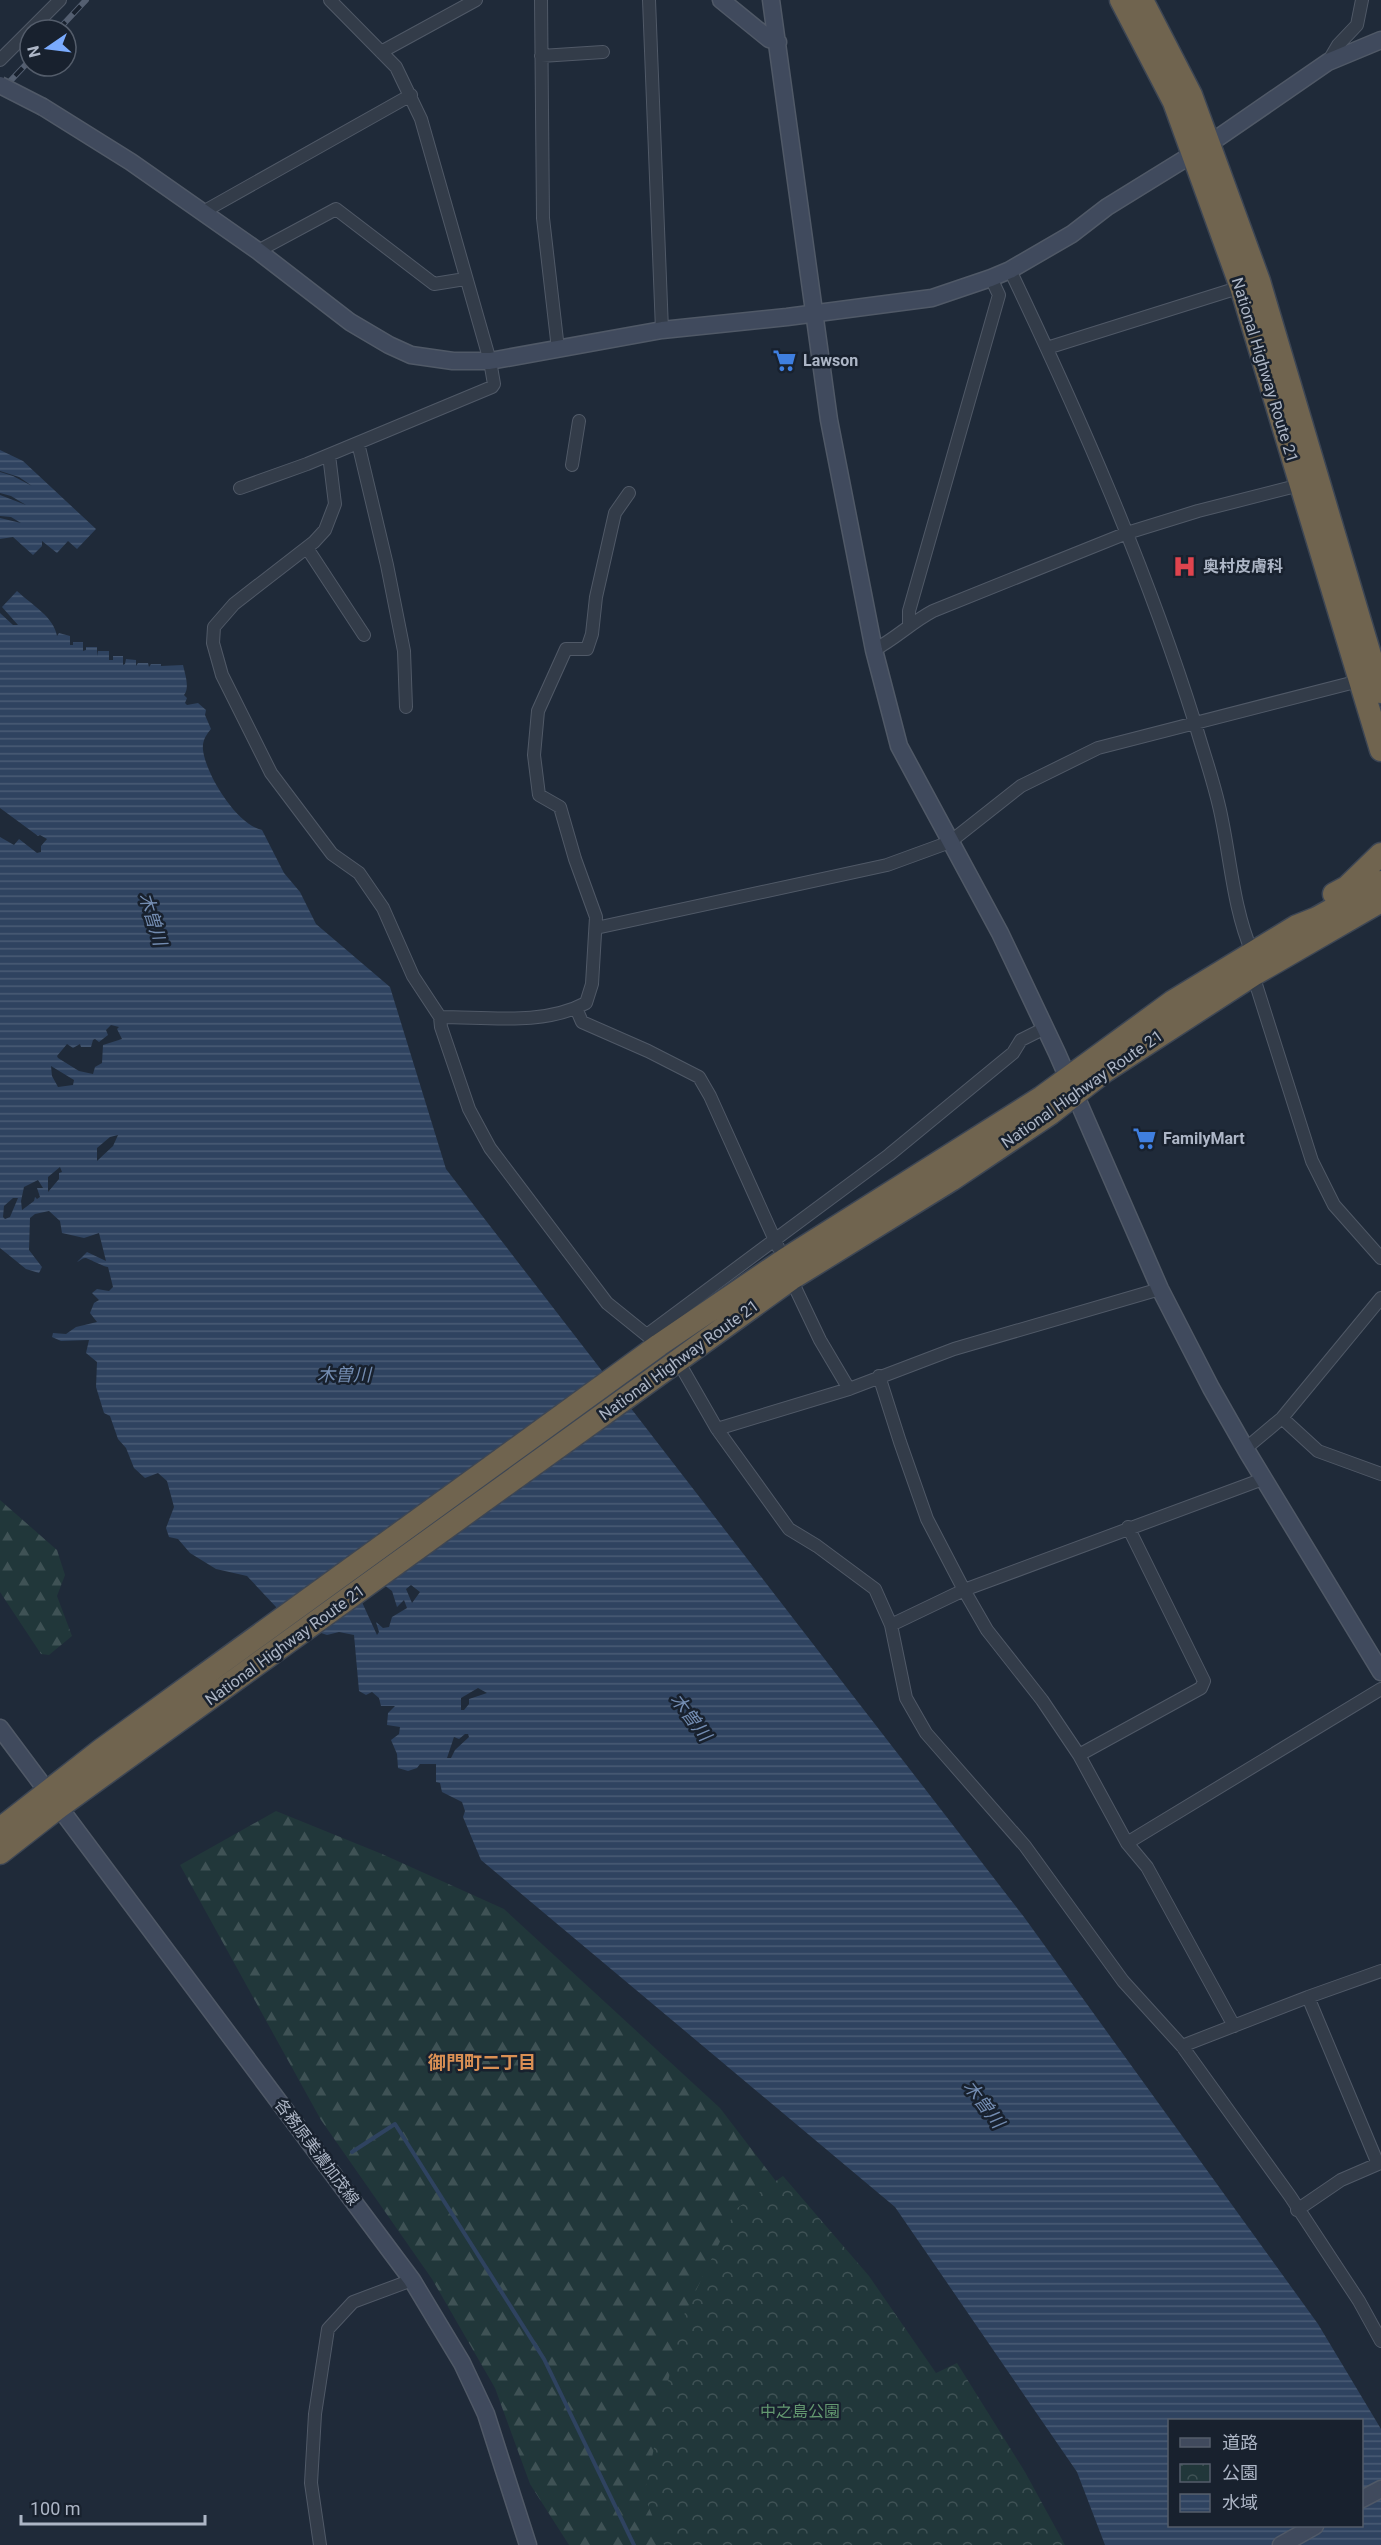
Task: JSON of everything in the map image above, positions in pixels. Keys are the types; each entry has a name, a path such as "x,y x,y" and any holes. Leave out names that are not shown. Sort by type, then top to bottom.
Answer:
{"highway":[{"name":"National Highway Route 21","path":"1121,0 1201,149 1259,281 1374,681 1378,740 1374,739 1381,767"},
{"name":"National Highway Route 21","path":"1142,0 1191,95 1201,149 1300,485 1374,681"},
{"path":"1297,926 1311,908 1347,887 1381,854"},
{"name":"National Highway Route 21","path":"0,1853 101,1749 650,1345 784,1260 951,1180 1051,1113 1071,1086 1172,1002 1297,926 1317,918 1381,882"},
{"name":"National Highway Route 21","path":"1071,1086 1105,1071 1253,975 1381,901"},
{"name":"National Highway Route 21","path":"0,1829 115,1767 678,1361 784,1260"}],"street":[{"path":"0,60 60,0"},
{"path":"240,488 329,455 492,387 495,380 421,119 411,95 396,67 330,0"},
{"path":"381,52 476,0"},
{"path":"541,0 543,218 558,349"},
{"path":"649,0 662,330"},
{"path":"721,0 769,39 777,42"},
{"path":"771,0 829,420 874,650 899,746 1000,933 1110,1170 1160,1289 1245,1449 1381,1672"},
{"path":"1328,62 1338,45 1358,25 1362,0"},
{"path":"0,85 43,107 131,162 258,251 350,322 389,345 411,355 453,361 490,361 662,330 814,314 932,298 991,278 1010,270 1072,234 1107,207 1201,149 1328,62 1381,40"},
{"path":"541,56 603,52"},
{"path":"203,212 411,95"},
{"path":"258,251 336,209 434,284 465,279"},
{"path":"1010,270 1071,399 1127,533 1195,723 1222,816 1241,924 1252,952"},
{"path":"909,624 909,611 999,295 991,278"},
{"path":"1047,348 1241,287"},
{"path":"572,465 579,421"},
{"path":"358,443 387,565 404,651 406,707"},
{"path":"329,455 335,504 325,530 307,548 234,603 214,627 213,643 222,675 271,773 332,854 359,873 383,908 413,976 440,1017 441,1028 469,1109 490,1148 607,1303 650,1345"},
{"path":"874,650 909,624 944,606 1127,533 1198,511 1300,485"},
{"path":"440,1017 537,1018 576,1008 586,1003 592,984 596,916 575,859 560,807 539,795 534,755 538,711 566,649 587,649 592,634 596,597 615,513 629,493"},
{"path":"307,548 364,635"},
{"path":"596,928 887,865 950,842 1021,786 1098,748 1374,681"},
{"path":"1253,975 1312,1161 1334,1204 1365,1243 1381,1258"},
{"path":"576,1008 582,1022 648,1051 699,1077 710,1096 820,1340 849,1389"},
{"path":"784,1260 889,1155 1013,1053 1027,1036 1045,1028"},
{"path":"717,1429 849,1389 954,1349 1160,1289"},
{"path":"1245,1449 1282,1418 1381,1298"},
{"path":"678,1361 717,1429 789,1529 817,1546 875,1589 891,1625 906,1698 926,1733 1025,1846 1123,1981 1182,2046 1359,2301 1381,2341"},
{"path":"879,1376 927,1519 964,1590 987,1630 1042,1700 1079,1755 1127,1843 1147,1868 1234,2025"},
{"path":"1282,1418 1318,1451 1381,1474"},
{"path":"891,1625 964,1590 1128,1527 1263,1479"},
{"path":"1079,1755 1201,1688 1204,1681 1128,1527"},
{"path":"1127,1843 1381,1689"},
{"name":"各務原美濃加茂線","path":"0,1728 412,2280 462,2362 486,2414 528,2545"},
{"path":"1182,2046 1381,1971"},
{"path":"1297,2210 1341,2180 1378,2164 1308,1997"},
{"path":"320,2545 311,2483 315,2414 328,2328 353,2302 412,2280"},
{"path":"1363,2498 1381,2488"},
{"path":"1281,2545 1313,2527"}],"green space":[{"path":"0,1500 57,1550 65,1575 57,1596 72,1636 49,1655 41,1654 0,1592"},
{"path":"276,1811 382,1854 504,1909 720,2108 824,2244 782,2545 569,2545 530,2484 495,2388 432,2279 321,2120 180,1865"},
{"name":"中之島公園","path":"783,2176 869,2276 936,2373 957,2363 1025,2472 1065,2545 664,2545 644,2495 681,2321 736,2209"}],"water":[{"path":"0,450 23,461 96,529 77,549 68,541 57,553 42,541 42,546 33,555 13,537 0,539 0,518 21,523 11,517 0,516 0,495 26,505 11,496 0,493 0,472 32,486 19,477 0,471"},
{"name":"木曽川","path":"17,591 47,617 57,636 59,633 70,636 70,645 73,645 73,642 83,642 83,651 86,647 97,647 97,656 98,651 109,651 109,660 113,660 113,656 123,656 123,665 126,659 136,660 136,666 138,663 148,663 149,667 151,664 183,665 187,685 184,695 187,698 185,703 187,705 198,703 206,710 205,715 211,729 203,744 205,760 224,798 243,819 262,830 284,873 300,892 316,924 390,987 446,1169 1024,1917 1318,2324 1381,2429 1381,2545 1105,2545 1077,2472 895,2207 481,1860 463,1817 465,1811 462,1802 442,1792 440,1783 436,1782 436,1764 420,1764 417,1768 408,1771 398,1768 397,1754 391,1740 399,1734 400,1727 387,1725 388,1713 395,1706 381,1706 379,1698 372,1692 366,1695 359,1691 354,1635 339,1632 327,1635 282,1620 276,1607 247,1576 216,1569 190,1553 178,1539 169,1537 166,1528 174,1507 167,1481 158,1473 145,1478 134,1468 126,1448 118,1439 110,1416 104,1413 96,1387 97,1362 86,1353 89,1340 61,1341 52,1337 53,1333 66,1334 76,1327 97,1322 90,1313 94,1303 99,1300 92,1293 97,1289 109,1291 113,1287 108,1267 86,1258 77,1262 87,1252 106,1261 99,1233 84,1238 62,1233 60,1221 49,1211 35,1214 30,1218 29,1250 42,1267 39,1273 26,1269 0,1248 0,837 14,845 19,839 37,853 41,852 41,846 47,839 38,836 0,808 0,613 13,625 18,625 2,607","holes":["111,1025 119,1027 117,1029 122,1039 103,1045 102,1063 95,1067 93,1074 79,1071 58,1058 57,1056 67,1044 73,1048 80,1044 81,1047 91,1047 93,1040 99,1042 108,1035 106,1030","51,1066 74,1080 73,1085 58,1087 52,1076","118,1135 113,1146 97,1161 97,1148 110,1137","60,1167 62,1172 59,1173 59,1179 48,1192 48,1177","38,1180 43,1188 37,1188 40,1197 37,1199 35,1197 34,1201 22,1210 24,1187","13,1198 18,1198 10,1217 5,1219 3,1217 4,1206","384,1585 392,1591 397,1607 404,1600 407,1608 392,1617 389,1627 383,1628 376,1622 379,1632 377,1635 361,1600","411,1585 420,1592 412,1603 406,1589","478,1688 487,1693 469,1699 469,1704 464,1710 461,1710 461,1698","465,1734 469,1737 455,1750 451,1758 447,1758 454,1737 459,1739"]}],"waterway":[{"path":"352,2152 395,2124 544,2359 634,2545"}],"railway":[{"path":"69,18 86,0"},
{"path":"0,92 18,73"}],"place":[{"name":"Lawson","path":"785,360"},
{"name":"奥村皮膚科","path":"1185,566"},
{"name":"FamilyMart","path":"1145,1138"}],"district":[{"name":"御門町二丁目","path":"482,2062"}]}
